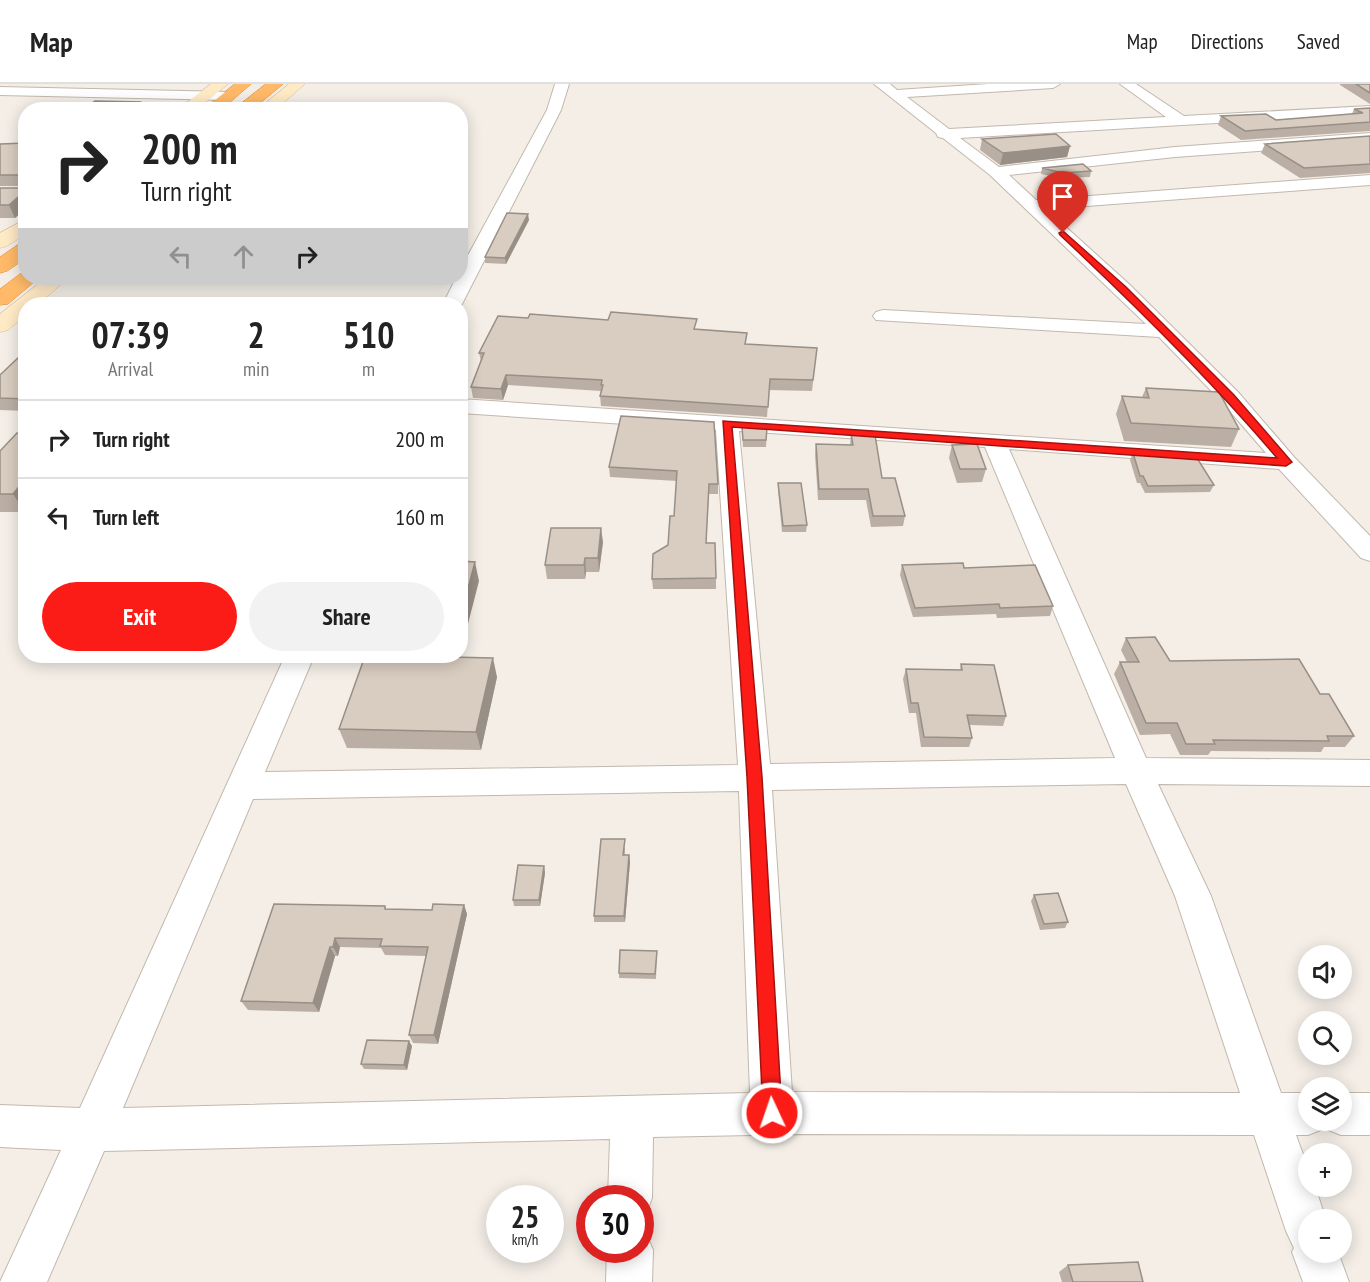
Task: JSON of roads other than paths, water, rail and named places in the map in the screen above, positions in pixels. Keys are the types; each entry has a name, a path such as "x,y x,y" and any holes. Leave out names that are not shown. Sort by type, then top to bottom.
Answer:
{"highway":[{"path":"208,102 225,90 244,84"},
{"path":"252,102 276,84"},
{"path":"0,267 18,254"},
{"path":"0,299 18,285"}],"street":[{"path":"275,102 298,84"},
{"path":"468,274 554,110 562,84"},
{"path":"888,89 1053,84"},
{"path":"1127,84 1182,121"},
{"path":"888,89 943,134 996,172 1165,331 1230,397 1286,462 1370,552"},
{"path":"0,91 208,102"},
{"path":"943,134 1370,110"},
{"path":"996,172 1175,152 1370,138"},
{"path":"1033,206 1370,180"},
{"path":"1347,182 1370,197"},
{"path":"0,242 18,230"},
{"path":"35,297 49,285"},
{"path":"0,325 18,310"},
{"path":"883,316 1165,331"},
{"path":"468,407 1286,462"},
{"path":"727,423 754,777 772,1113"},
{"path":"994,441 1136,771 1193,896 1300,1209"},
{"path":"23,1282 93,1130 296,663"},
{"path":"243,786 1136,771 1370,773"},
{"path":"0,1126 93,1130 772,1113 1298,1114"},
{"path":"1352,1114 1370,1114"},
{"path":"630,1185 632,1117"},
{"path":"629,1282 630,1263"},
{"path":"1320,1263 1326,1282"}]}
